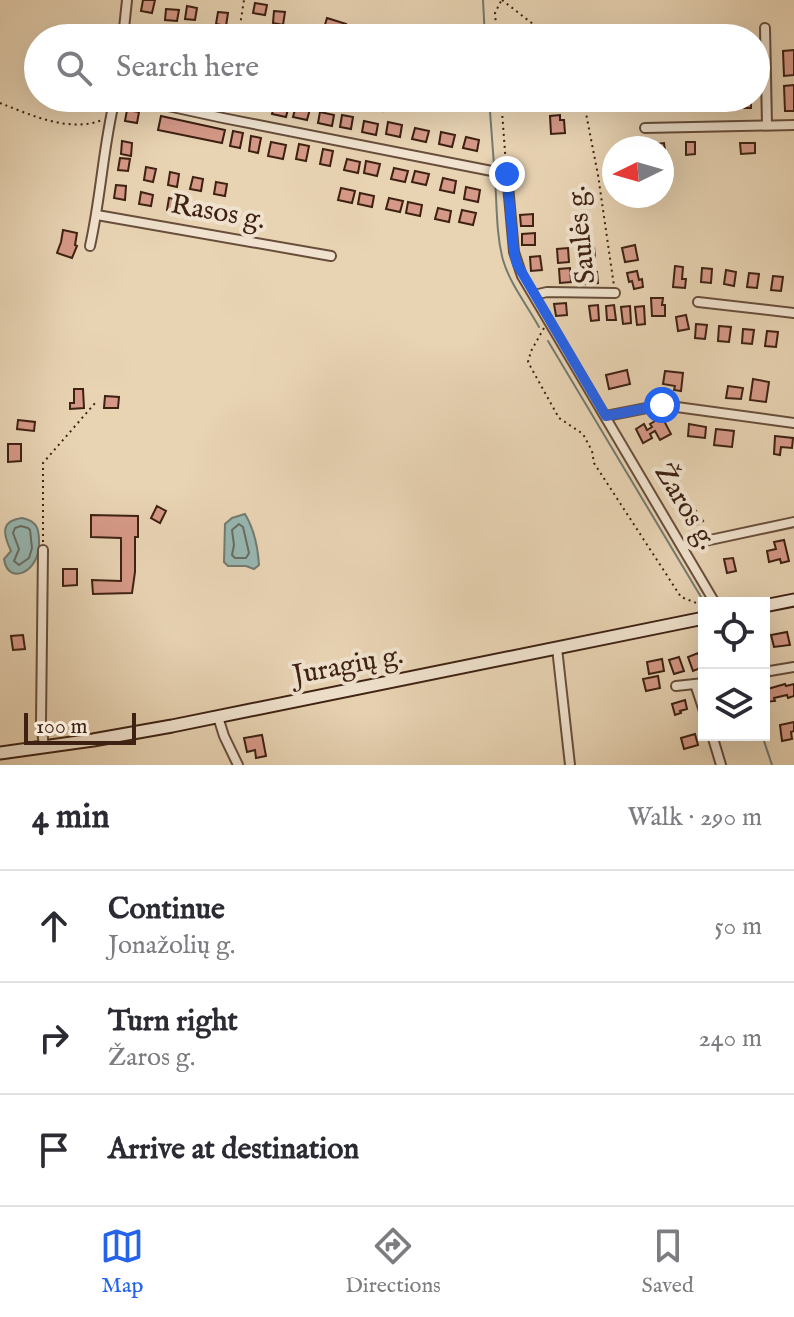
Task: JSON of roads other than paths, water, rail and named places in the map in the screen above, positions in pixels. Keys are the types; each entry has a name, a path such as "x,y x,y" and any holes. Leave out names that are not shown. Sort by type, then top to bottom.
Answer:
{"main road":[{"path":"770,605 794,600"},
{"name":"Juragių g.","path":"0,753 218,717 698,619"}],"street":[{"path":"124,24 127,0"},
{"path":"90,246 112,112"},
{"name":"Žaros g.","path":"195,112 507,174 514,252 522,276 711,597"},
{"path":"767,112 767,125"},
{"path":"645,128 794,125"},
{"name":"Rasos g.","path":"97,215 331,256"},
{"name":"Saulės g.","path":"534,295 547,292 615,293"},
{"path":"698,302 794,313"},
{"path":"606,416 662,405 794,423"},
{"path":"682,546 794,522"},
{"path":"43,550 41,721 44,747"},
{"path":"557,648 570,765"},
{"path":"770,671 794,667"},
{"path":"676,686 698,684"},
{"path":"218,717 238,765"},
{"path":"714,741 721,765"}],"water":[{"path":"245,514 258,552 259,565 254,569 228,566 224,562 225,524"},
{"path":"22,518 34,523 37,528 38,552 30,568 17,574 7,568 4,559 11,551 5,529 10,522"}],"waterway":[{"path":"483,0 484,24"},
{"path":"490,112 494,165"},
{"path":"495,178 503,260 514,286 539,327"},
{"path":"548,341 701,597"},
{"path":"764,741 772,765"}]}
